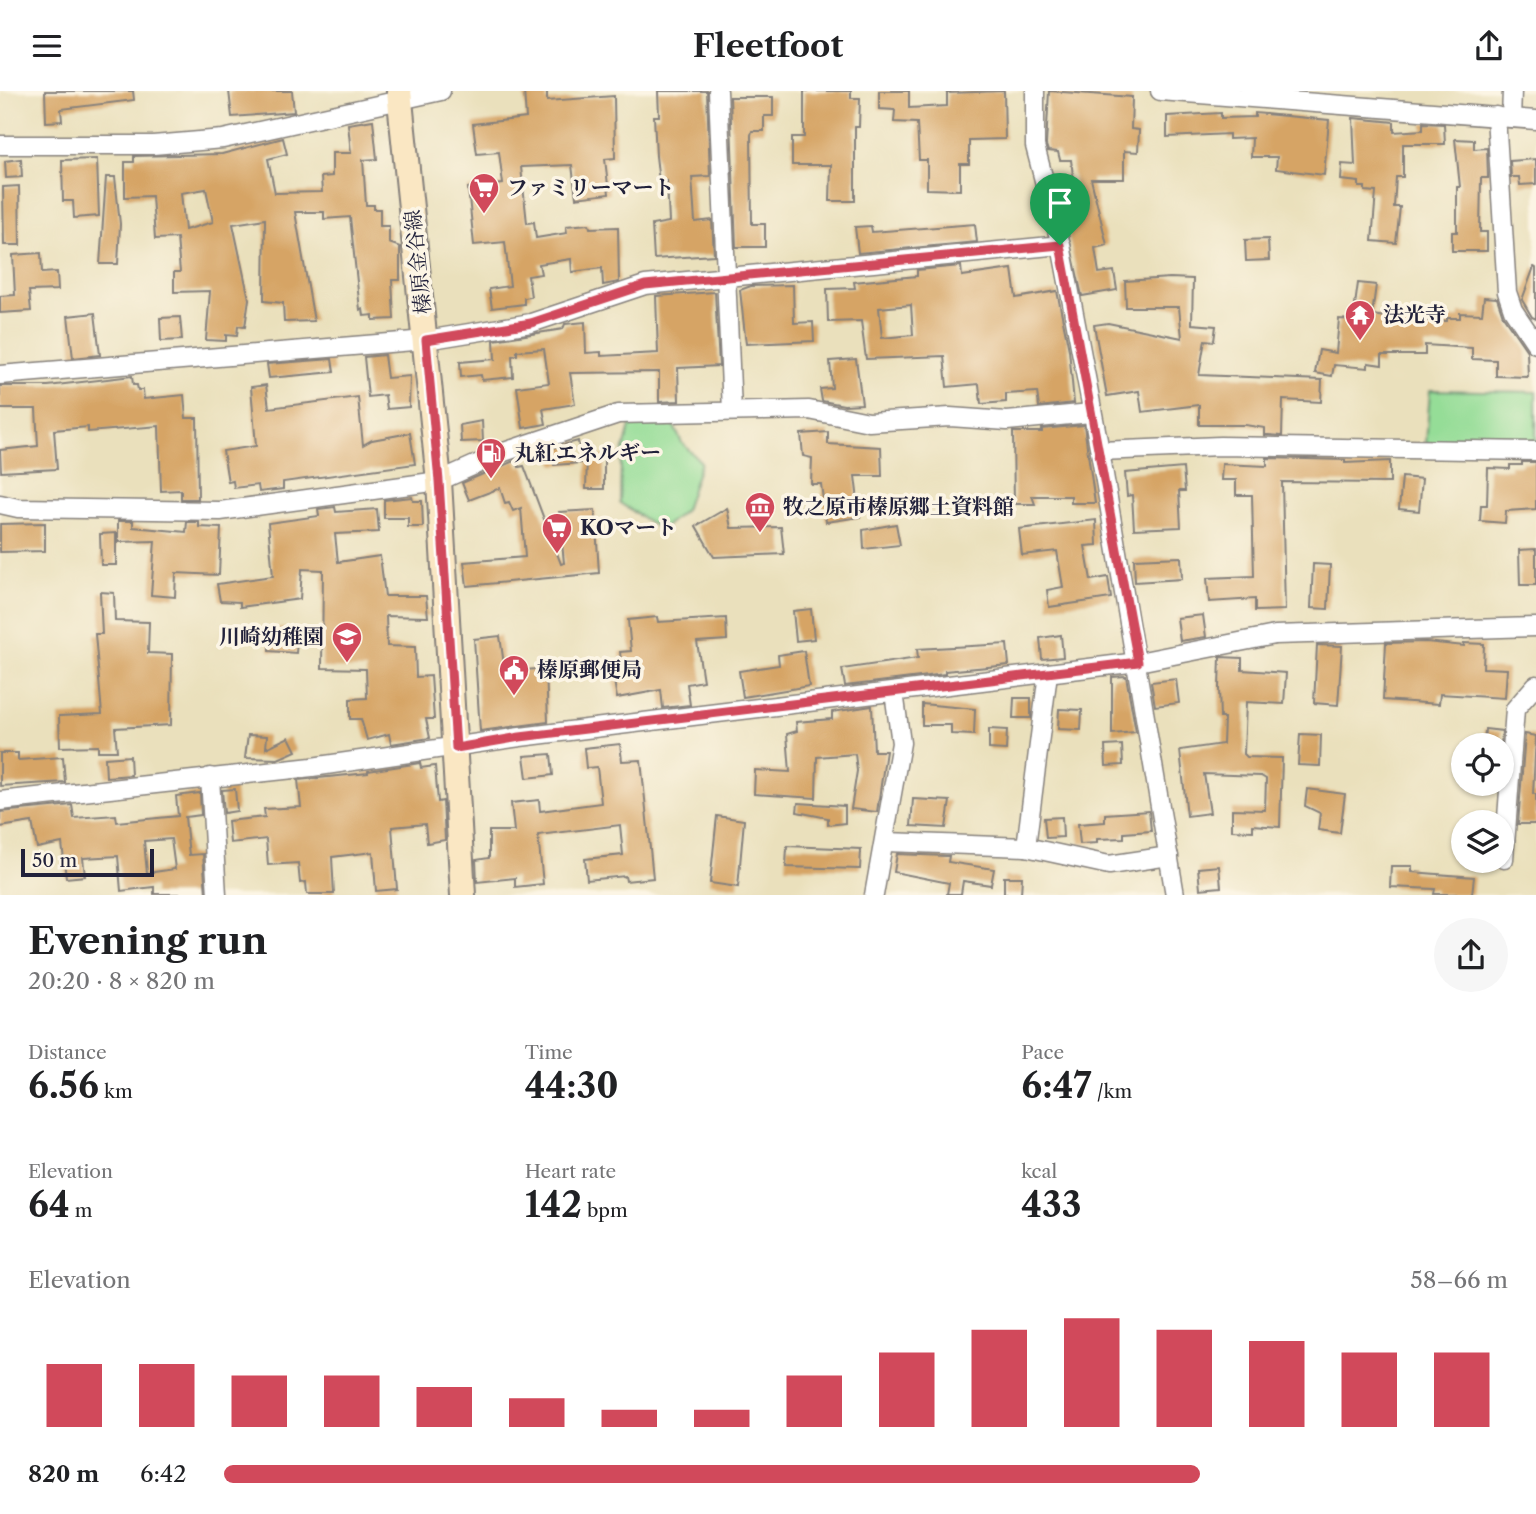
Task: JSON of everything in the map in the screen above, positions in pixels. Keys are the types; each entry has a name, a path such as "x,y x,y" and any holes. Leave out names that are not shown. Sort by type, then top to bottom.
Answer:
{"main road":[{"name":"榛原金谷線","path":"400,95 439,481 463,894"}],"street":[{"path":"0,145 153,145 223,139 400,95 442,91"},
{"path":"718,91 732,411"},
{"path":"1035,91 1035,146 1060,245 1100,451 1138,662 1175,894"},
{"path":"1160,91 1536,120"},
{"path":"1512,91 1503,117 1507,292 1513,310 1536,344"},
{"path":"0,375 426,340 531,323 645,285 1060,245"},
{"path":"0,504 19,508 220,511 439,481 504,452 618,414 809,410 869,422 950,417 1007,421 1091,414"},
{"path":"1100,451 1220,446 1536,451"},
{"path":"0,801 456,748 520,737 1138,662 1275,635 1536,627"},
{"path":"1026,847 1048,673"},
{"path":"1508,810 1515,709 1536,685"},
{"path":"874,894 886,842 901,743 894,692"},
{"path":"210,777 216,894"},
{"path":"886,842 1026,847 1109,866 1169,856"}],"green space":[{"path":"1430,390 1536,392 1536,451 1426,444"},
{"path":"671,420 682,443 701,462 685,510 661,530 620,503 621,460 631,423"}],"building":[{"path":"45,91 133,91 134,100 61,109 62,121 46,122"},
{"path":"229,91 292,91 294,112 232,117"},
{"path":"524,91 547,91 547,101 614,96 615,158 605,159 609,194 576,198 572,165 521,167 527,223 534,222 536,238 567,233 566,226 589,224 590,228 618,227 619,282 603,285 602,268 572,272 571,259 539,264 541,274 528,276 531,297 524,298 524,304 492,308 489,289 510,286 505,242 474,245 468,188 503,184 499,152 477,154 473,124 526,118"},
{"path":"658,91 707,91 710,176 692,177 695,222 712,220 714,255 654,259 652,225 669,222 667,181 659,182 656,156 654,116 659,116"},
{"path":"804,91 851,91 851,98 860,98 859,127 855,127 855,201 830,201 831,165 792,165 792,137 804,137"},
{"path":"879,91 909,91 909,108 947,106 947,93 1004,91 1005,139 969,140 969,164 960,164 960,190 927,189 927,160 919,160 917,123 894,122 895,110 879,109"},
{"path":"1049,91 1132,97 1131,129 1139,130 1138,152 1124,151 1124,179 1091,179 1107,245 1095,248 1099,273 1114,271 1117,290 1082,296 1059,194 1075,190 1071,160 1060,160 1058,152 1048,151 1046,145"},
{"path":"730,97 773,97 773,116 764,116 764,131 752,131 751,135 752,224 765,224 765,247 736,247"},
{"path":"1221,113 1221,118 1255,117 1255,113 1329,120 1324,175 1276,169 1277,157 1251,157 1252,138 1229,139 1229,134 1167,137 1167,116"},
{"path":"1353,118 1394,122 1394,132 1423,130 1423,123 1444,124 1445,144 1403,144 1403,177 1396,177 1394,207 1400,207 1396,243 1372,241 1376,192 1365,191 1365,187 1359,187 1359,182 1341,180 1342,164 1355,165"},
{"path":"373,120 377,159 363,160 366,205 374,205 374,209 380,209 380,226 389,226 389,243 400,247 400,280 392,280 394,319 373,320 373,315 364,316 363,309 360,310 350,217 324,219 324,212 295,212 314,321 284,322 283,303 264,301 265,219 233,224 249,299 245,327 238,326 237,336 226,335 226,341 206,340 210,291 174,292 174,272 180,272 177,238 155,239 152,196 125,197 125,162 134,162 134,156 222,154 283,138 287,154 268,159 275,193 322,192 321,177 332,176 332,153 351,153 348,124","holes":["206,189 213,222 185,230 181,193"]},
{"path":"1455,139 1474,140 1474,149 1487,148 1488,178 1481,178 1480,232 1487,232 1487,251 1452,251 1452,232 1457,232 1457,187 1460,187"},
{"path":"21,159 22,177 6,178 5,161"},
{"path":"97,159 99,216 74,218 73,201 63,201 62,160"},
{"path":"1536,159 1536,184 1520,185 1519,177 1511,177 1510,161"},
{"path":"106,177 115,177 120,224 118,264 100,264"},
{"path":"19,186 20,245 4,245 3,187"},
{"path":"975,224 977,242 858,253 855,227 871,226 872,232"},
{"path":"1268,239 1269,260 1246,261 1245,240"},
{"path":"41,253 42,273 57,272 58,290 29,291 31,311 0,313 0,296 15,295 13,255"},
{"path":"961,266 962,276 1012,269 1016,298 1057,291 1069,350 1074,403 1039,407 1037,392 1006,394 1006,402 981,404 979,384 947,387 944,356 866,359 861,321 828,322 827,289 855,288 854,282 917,276 917,270","holes":["911,305 913,335 882,338 879,308"]},
{"path":"1534,267 1536,268 1536,319 1522,300"},
{"path":"1193,279 1192,324 1216,326 1214,341 1205,340 1199,375 1322,380 1321,402 1283,400 1282,436 1265,435 1265,428 1245,425 1199,425 1199,405 1142,412 1139,391 1107,396 1094,325 1108,323 1182,338 1179,307 1126,307 1125,281"},
{"path":"1358,283 1376,285 1372,315 1386,317 1385,321 1447,321 1447,318 1460,318 1460,313 1482,314 1484,297 1497,298 1503,316 1527,351 1528,377 1496,376 1496,360 1472,359 1472,348 1425,345 1425,355 1382,355 1382,365 1368,363 1368,368 1334,365 1332,376 1315,373 1319,350 1336,353 1339,319 1353,320"},
{"path":"793,285 794,323 813,322 814,341 746,344 740,290 751,286"},
{"path":"715,292 719,366 678,368 679,401 659,402 659,372 570,373 575,404 543,409 546,424 523,428 517,387 549,383 544,349 517,351 517,355 512,356 513,377 482,380 481,375 461,377 460,362 495,359 494,340 563,329 565,324 585,322 586,353 601,352 601,356 658,353 656,296"},
{"path":"95,313 100,355 73,358 68,316"},
{"path":"180,317 182,340 161,341 160,318"},
{"path":"384,355 387,378 410,376 409,407 387,409 385,395 368,397 364,357"},
{"path":"332,359 334,372 269,378 267,364"},
{"path":"856,359 862,404 844,405 822,401 820,389 832,388 830,361"},
{"path":"132,376 133,385 137,385 138,390 143,390 144,399 184,395 186,418 197,418 198,499 181,499 181,490 161,491 159,426 88,432 88,427 54,430 57,469 1,472 0,450 38,446 36,409 0,409 0,386 48,386"},
{"path":"266,385 269,408 358,397 363,445 372,440 410,433 415,464 283,482 283,489 259,492 258,485 234,488 233,481 228,482 223,451 256,446 251,387"},
{"path":"482,421 483,441 461,442 460,425"},
{"path":"1084,425 1095,503 1071,503 1071,496 1032,496 1035,504 1014,504 1013,432 1042,432 1042,429"},
{"path":"828,432 828,444 881,447 882,476 855,476 860,517 826,522 821,484 811,484 812,458 803,456 801,434"},
{"path":"578,441 581,463 554,465 552,448"},
{"path":"604,456 604,489 586,489 587,458"},
{"path":"1267,458 1345,460 1345,463 1390,461 1390,483 1282,482 1285,610 1255,611 1255,599 1209,602 1207,578 1254,576 1252,495 1236,495 1236,480 1221,480 1222,464 1267,466"},
{"path":"516,460 519,467 524,466 561,564 564,563 559,512 595,510 599,573 467,586 464,562 525,557 521,508 513,511 509,502 505,503 500,488 469,500 462,483"},
{"path":"1522,462 1536,462 1536,509 1506,511 1505,523 1480,521 1481,505 1487,505 1488,468 1510,469 1510,465 1522,465"},
{"path":"1183,468 1185,491 1179,491 1181,527 1134,529 1132,495 1127,496 1125,473"},
{"path":"1402,477 1422,479 1419,511 1399,509"},
{"path":"412,497 413,501 422,501 423,527 408,527 408,518 384,518 384,500"},
{"path":"335,507 336,512 377,509 379,532 335,534 338,562 380,556 385,596 426,596 428,617 386,616 387,646 415,647 416,677 431,676 434,719 426,719 430,738 391,744 389,734 367,740 361,719 350,719 350,699 367,698 366,669 322,668 323,570 302,569 300,599 240,607 240,602 220,601 217,584 273,576 268,523 319,516 318,509"},
{"path":"727,508 731,528 781,527 784,554 714,557 696,526"},
{"path":"1096,520 1097,545 1085,546 1091,580 1108,577 1111,598 1049,607 1047,590 1063,587 1057,551 1022,555 1019,529"},
{"path":"118,521 133,521 133,527 186,532 187,522 199,522 199,527 221,528 219,575 176,573 175,597 151,595 155,541 118,542"},
{"path":"45,523 45,551 0,552 0,524"},
{"path":"896,524 900,545 864,549 863,530"},
{"path":"116,533 116,565 101,565 100,534"},
{"path":"1536,549 1536,585 1520,585 1519,550"},
{"path":"1181,557 1182,579 1135,582 1134,559"},
{"path":"1313,564 1330,565 1328,609 1311,608"},
{"path":"100,592 114,593 115,621 149,622 148,653 172,654 171,725 115,728 117,751 98,751 98,746 60,747 59,716 102,714 95,634 102,634"},
{"path":"811,609 814,639 796,641 793,611"},
{"path":"1203,615 1206,637 1180,641 1177,618"},
{"path":"657,617 658,622 726,618 727,640 697,642 703,681 687,684 690,705 663,708 661,690 617,698 614,681 623,680 620,652 631,651 628,620"},
{"path":"270,628 298,629 296,653 269,651"},
{"path":"1061,635 1063,657 1042,659 1040,638"},
{"path":"500,636 505,672 546,668 548,722 480,731 474,639"},
{"path":"1426,642 1464,646 1464,643 1484,644 1483,668 1507,669 1505,698 1440,694 1439,704 1383,700 1386,643"},
{"path":"1007,644 1009,665 945,671 945,674 845,686 842,669 918,658 917,649"},
{"path":"1317,645 1342,646 1338,705 1314,703"},
{"path":"804,651 809,686 743,697 739,671 779,665 778,655"},
{"path":"1220,657 1242,658 1242,670 1286,673 1284,704 1246,702 1244,754 1247,757 1282,758 1280,827 1253,825 1253,831 1232,830 1232,809 1265,810 1266,779 1261,776 1204,774 1210,813 1187,816 1180,750 1223,744 1224,718 1220,718"},
{"path":"1126,676 1136,732 1112,734 1112,677"},
{"path":"1176,679 1179,703 1155,706 1151,682"},
{"path":"1014,698 1031,698 1031,718 1013,718"},
{"path":"922,704 975,709 974,735 951,734 951,725 922,725"},
{"path":"872,706 874,751 886,751 877,812 851,809 857,771 855,754 817,757 816,798 754,794 755,770 790,772 787,734 797,731 796,722 832,719 832,712"},
{"path":"1059,709 1082,710 1081,730 1058,729"},
{"path":"989,729 1007,730 1006,750 989,749"},
{"path":"1485,729 1502,731 1502,733 1485,733"},
{"path":"1300,734 1321,735 1320,766 1298,765"},
{"path":"1525,734 1536,736 1533,794 1536,794 1536,824 1518,824"},
{"path":"248,735 267,736 266,748 289,737 296,751 278,759 245,758"},
{"path":"620,744 622,761 641,760 653,878 626,881 625,876 587,880 585,859 623,855 620,825 538,835 543,884 515,887 515,878 477,882 476,860 489,858 489,831 514,831 511,803 539,800 540,811 601,803 597,767 586,768 584,748"},
{"path":"1122,745 1123,765 1106,766 1105,746"},
{"path":"0,753 18,753 18,760 63,757 65,782 0,786"},
{"path":"551,754 553,775 527,778 524,756"},
{"path":"130,756 131,775 106,777 105,758"},
{"path":"420,763 421,768 435,766 438,802 443,801 445,840 427,843 425,824 392,827 397,889 376,891 373,852 332,857 334,894 307,894 306,882 300,883 298,863 268,865 266,839 230,843 228,821 265,817 264,809 301,807 298,780 368,773"},
{"path":"235,789 237,811 224,813 222,790"},
{"path":"1307,789 1345,794 1340,833 1318,830 1320,813 1305,806"},
{"path":"200,793 201,815 185,817 189,855 203,854 206,894 154,894 154,887 121,891 118,856 83,858 85,876 66,878 62,843 37,848 32,822 0,827 0,812 72,805 74,818 116,815 117,822 178,816 176,796","holes":["171,839 175,869 147,873 144,841"]},
{"path":"913,799 950,801 946,828 911,826"},
{"path":"798,803 845,806 845,823 828,825 828,818 797,812"},
{"path":"1149,811 1151,831 1124,833 1124,838 1097,839 1097,843 1080,844 1078,824 1105,822 1105,814"},
{"path":"717,816 744,820 738,887 710,883"},
{"path":"1062,817 1063,837 1046,838 1044,818"},
{"path":"787,846 861,849 860,869 786,867"},
{"path":"897,854 949,856 948,862 994,869 991,885 963,881 961,894 947,894 949,883 894,872"},
{"path":"1219,866 1221,887 1200,889 1198,868"},
{"path":"1391,866 1412,866 1412,872 1474,877 1472,894 1434,894 1435,889 1390,887"},
{"path":"1004,877 1022,877 1021,894 1004,894"}],"place":[{"name":"ファミリーマート","path":"484,215"},
{"name":"法光寺","path":"1360,342"},
{"name":"丸紅エネルギー","path":"491,480"},
{"name":"牧之原市榛原郷土資料館","path":"760,534"},
{"name":"KOマート","path":"557,555"},
{"name":"川崎幼稚園","path":"347,664"},
{"name":"榛原郵便局","path":"514,697"}],"route":[{"path":"1060,245 1138,662 520,737 456,748 439,481 426,340 531,323 645,285 1060,245"}]}
